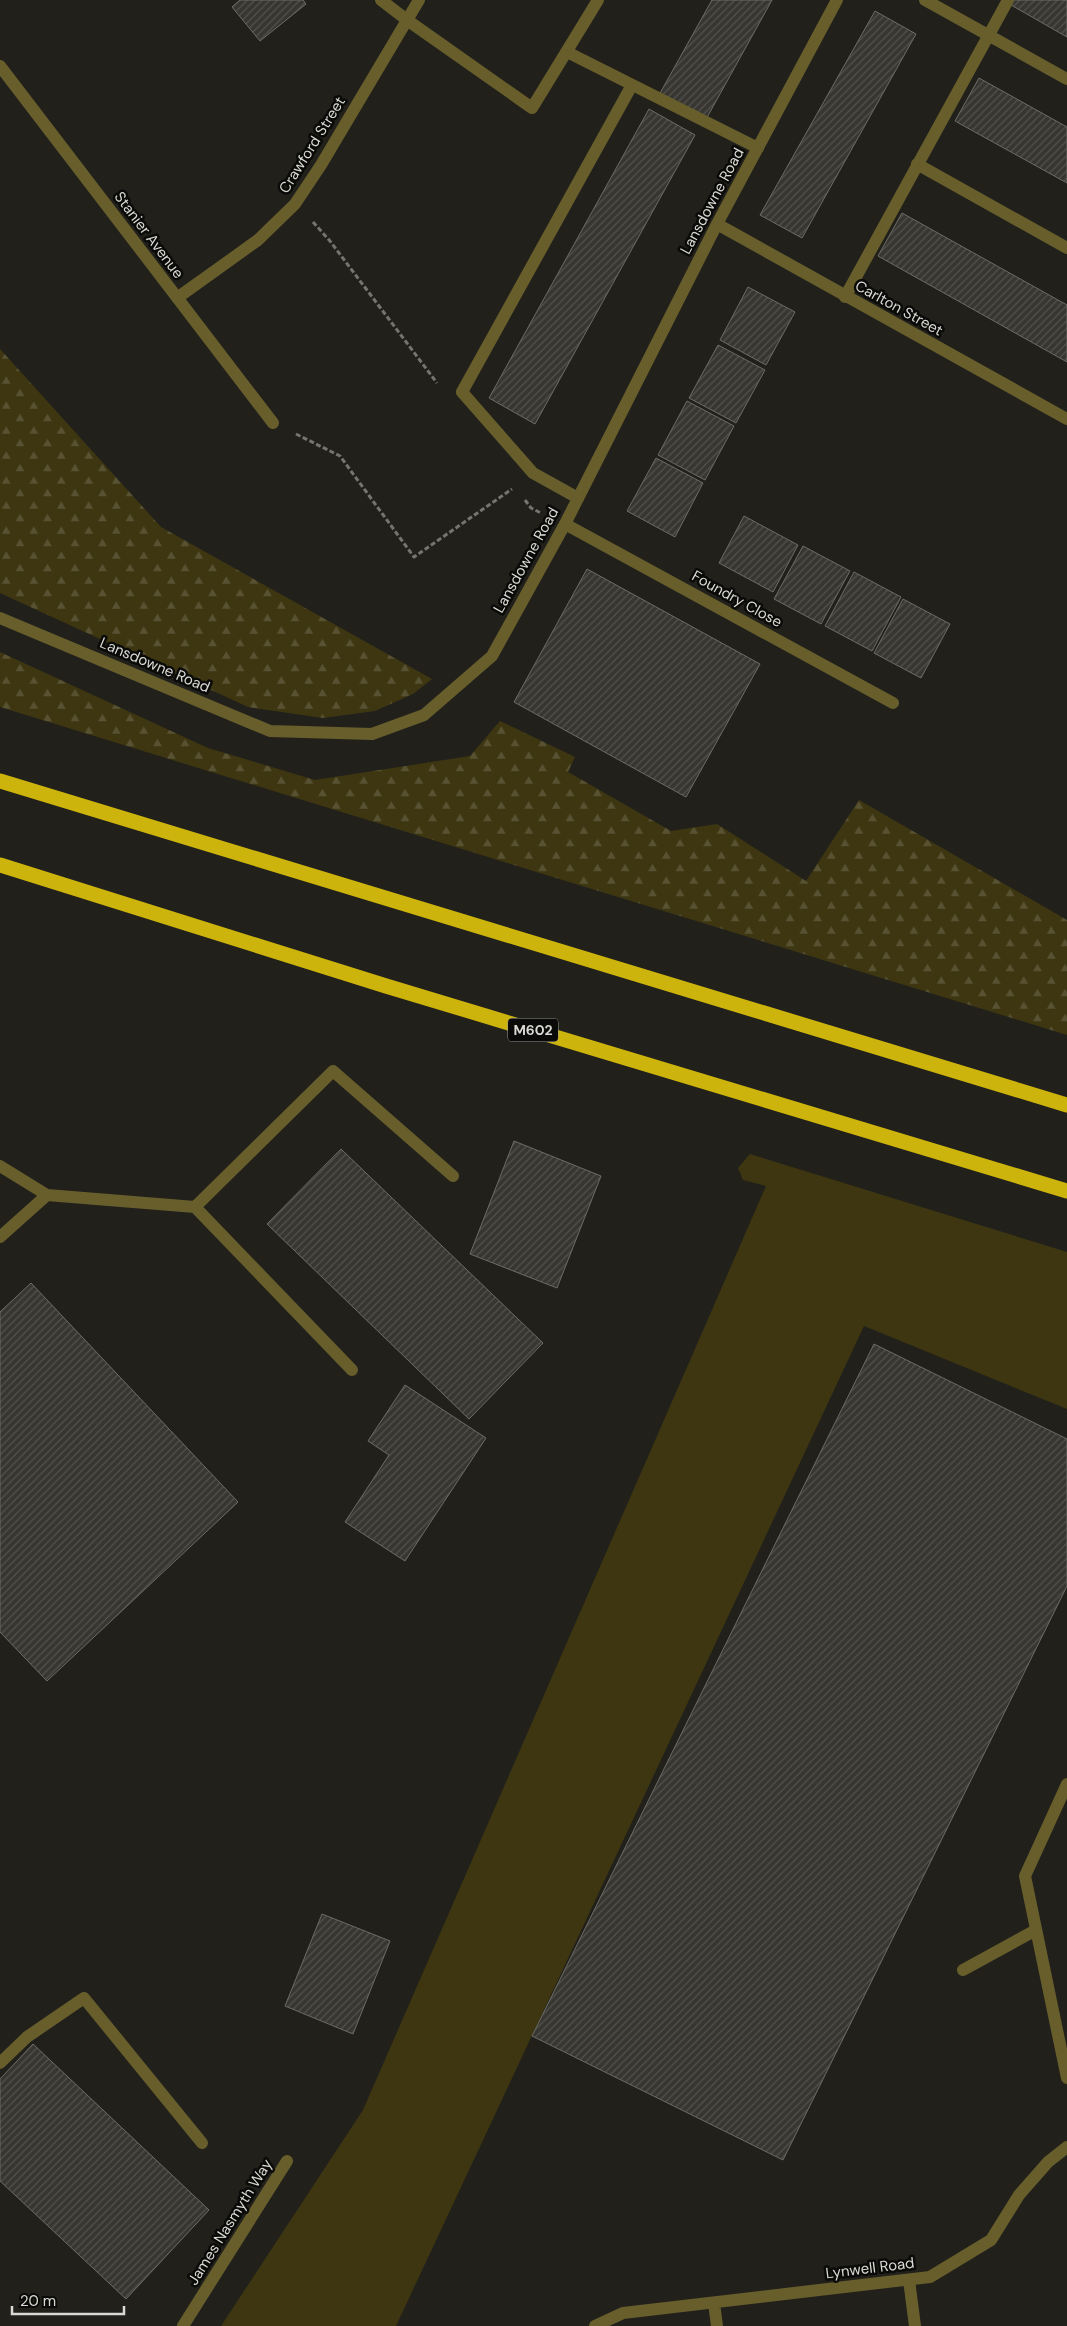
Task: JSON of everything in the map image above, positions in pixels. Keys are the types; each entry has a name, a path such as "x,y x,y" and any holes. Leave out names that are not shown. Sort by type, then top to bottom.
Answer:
{"highway":[{"path":"0,781 1067,1105"},
{"name":"M602","path":"0,865 377,984 1067,1191"}],"street":[{"path":"381,0 532,108 598,0"},
{"name":"Crawford Street","path":"177,298 258,240 295,204 325,158 419,0"},
{"name":"Lansdowne Road","path":"0,618 270,731 372,734 424,715 492,656 565,524 717,224 837,0"},
{"path":"925,0 1067,79"},
{"path":"845,296 1008,0"},
{"path":"567,52 758,148"},
{"name":"Stanier Avenue","path":"0,66 273,423"},
{"path":"578,498 533,473 462,392 632,85"},
{"path":"917,164 1067,248"},
{"name":"Carlton Street","path":"717,224 1067,420"},
{"name":"Foundry Close","path":"565,524 893,703"},
{"path":"195,1207 333,1071 453,1176"},
{"path":"0,1166 47,1195 195,1207 352,1370"},
{"path":"0,1237 47,1195"},
{"path":"1067,1784 1025,1876 1067,2078"},
{"path":"963,1970 1036,1930"},
{"path":"0,2063 27,2037 84,1998 202,2143"},
{"name":"Lynwell Road","path":"595,2326 623,2313 930,2277 991,2240 1019,2195 1048,2162 1067,2147"},
{"name":"James Nasmyth Way","path":"183,2326 288,2161"},
{"path":"909,2280 915,2326"},
{"path":"714,2303 717,2326"}],"path":[{"path":"295,204 330,241 437,384"},
{"path":"273,423 340,456 414,557 515,487"},
{"path":"520,494 531,508 565,524"}],"green space":[{"path":"0,349 161,527 432,679 413,694 375,711 323,718 248,707 0,593"},
{"path":"0,652 208,748 315,780 470,756 500,721 575,757 568,772 671,831 717,824 806,881 859,800 1067,920 1067,1035 0,707"},
{"path":"750,1154 1067,1252 1067,1409 864,1326 396,2326 221,2326 363,2110 766,1186 743,1180 738,1168"}],"building":[{"path":"240,0 303,0 306,4 260,41 232,7"},
{"path":"712,0 772,0 705,121 659,95"},
{"path":"1014,0 1067,0 1067,37 1011,5"},
{"path":"875,11 916,34 802,238 760,215"},
{"path":"979,78 1067,127 1067,183 955,121"},
{"path":"649,109 695,135 535,424 489,398"},
{"path":"902,213 1067,305 1067,362 878,256"},
{"path":"748,287 795,312 766,365 720,340"},
{"path":"718,345 765,370 736,423 689,398"},
{"path":"687,401 734,426 705,480 658,455"},
{"path":"656,458 703,483 675,537 627,511"},
{"path":"744,516 798,545 773,592 719,563"},
{"path":"803,546 850,571 821,624 774,599"},
{"path":"587,569 760,664 686,797 514,702"},
{"path":"854,572 901,597 872,651 825,626"},
{"path":"903,599 950,624 921,678 874,653"},
{"path":"514,1141 601,1176 557,1288 470,1254"},
{"path":"341,1149 543,1343 469,1419 267,1224"},
{"path":"31,1283 238,1502 47,1681 0,1632 0,1312"},
{"path":"874,1344 1067,1439 1067,1586 783,2160 532,2036"},
{"path":"405,1385 486,1438 405,1561 345,1522 389,1455 368,1441"},
{"path":"322,1914 390,1941 353,2034 285,2006"},
{"path":"33,2044 209,2210 126,2299 0,2181 0,2079"}]}
